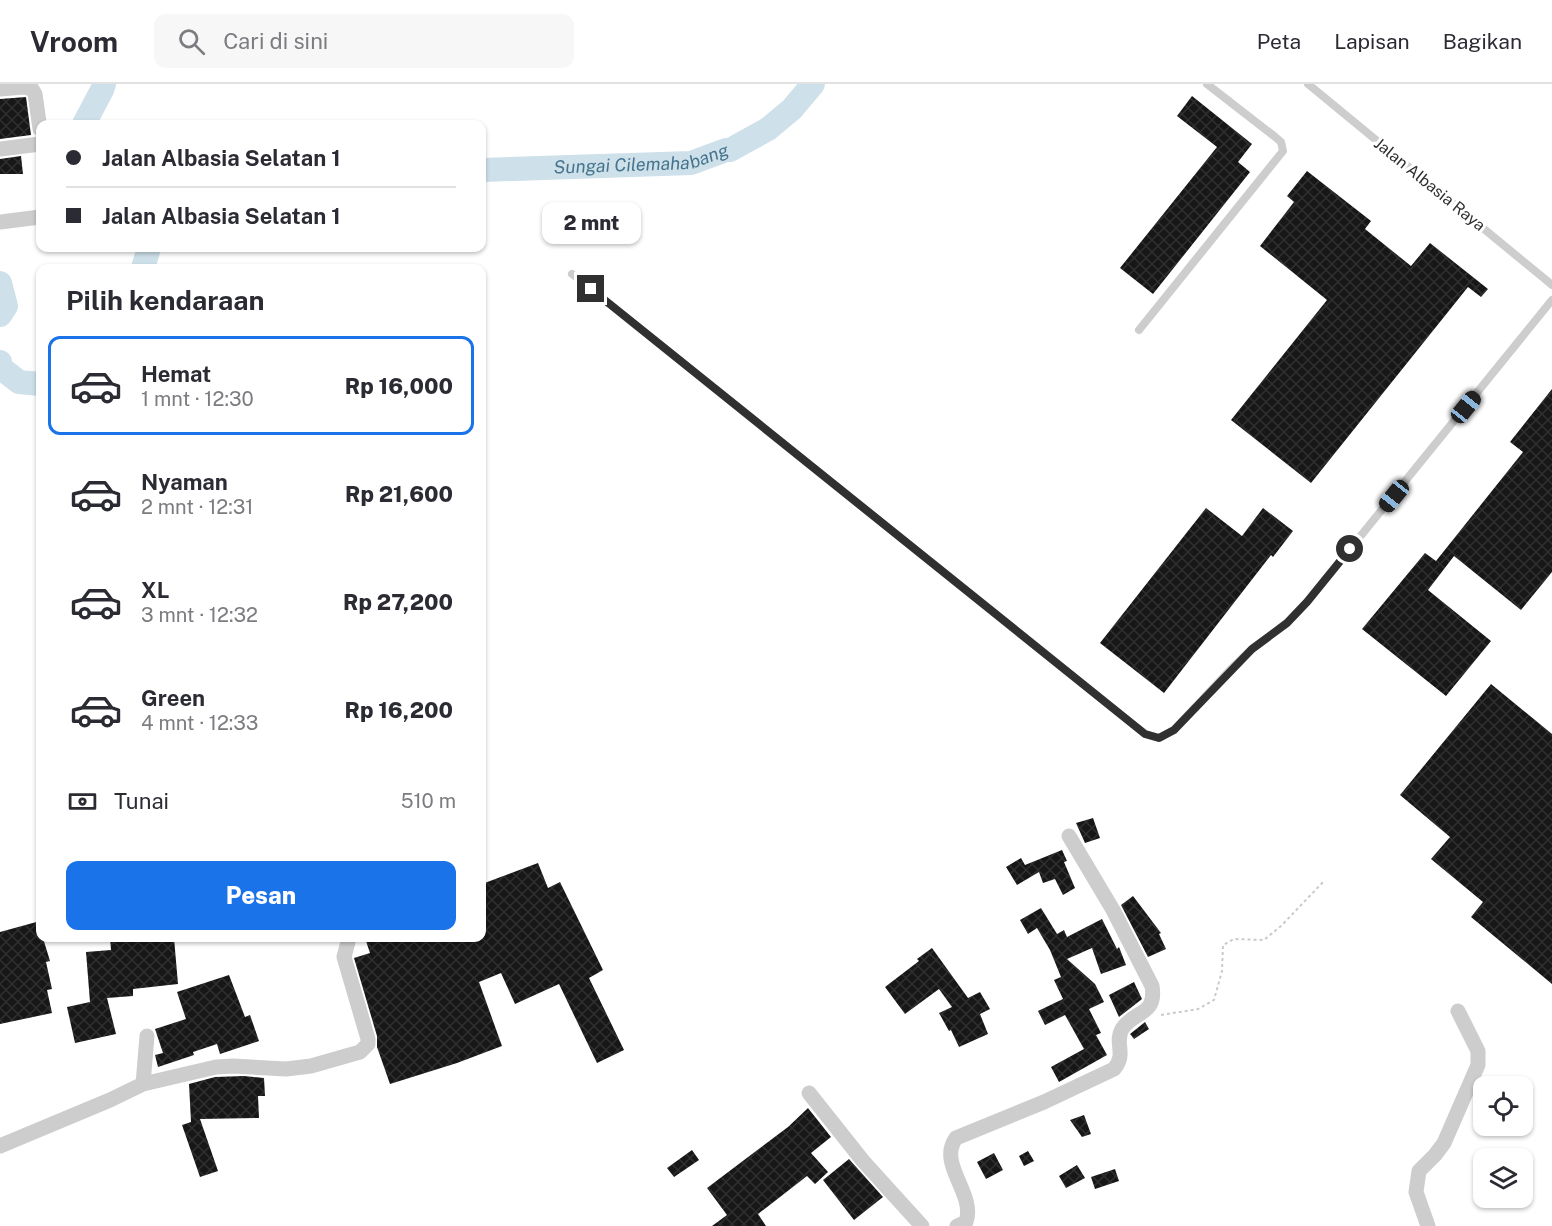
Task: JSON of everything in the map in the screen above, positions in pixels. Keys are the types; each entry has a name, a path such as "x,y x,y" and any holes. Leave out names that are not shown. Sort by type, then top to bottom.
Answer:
{"street":[{"path":"0,89 24,87 32,89 38,120"},
{"path":"0,149 36,144"},
{"path":"0,222 36,218"},
{"path":"957,1226 966,1222 968,1215 967,1202 950,1153 951,1144 956,1138 1044,1102 1114,1069 1122,1055 1119,1036 1123,1028 1146,1012 1154,996 1152,986 1113,909 1069,836"},
{"path":"0,1146 143,1084 216,1067 286,1069 311,1066 360,1052 368,1044 368,1039 344,957 348,942"},
{"path":"1428,1226 1416,1192 1419,1171 1444,1143 1478,1065 1478,1051 1458,1011"},
{"path":"143,1084 147,1036"},
{"path":"809,1093 863,1161 922,1226"}],"lane":[{"path":"1138,330 1283,152 1281,142 1207,84"},
{"name":"Jalan Albasia Raya","path":"1308,84 1552,285"},
{"path":"572,274 1136,727 1145,734 1159,738 1174,730 1230,670 1252,649 1287,623 1307,602 1552,300"}],"path":[{"path":"1146,1012 1162,1015 1198,1009 1214,999 1221,971 1222,945 1234,939 1264,940 1281,926 1325,880"}],"building":[{"path":"1192,96 1252,144 1238,162 1250,172 1153,294 1120,268 1217,147 1177,116"},
{"path":"26,97 31,135 0,139 0,99"},
{"path":"21,156 23,174 0,174 0,159"},
{"path":"1307,171 1371,221 1365,229 1411,266 1430,243 1488,289 1481,297 1468,287 1311,483 1231,420 1327,300 1260,246 1294,202 1287,196"},
{"path":"1552,389 1552,572 1521,610 1454,556 1428,590 1491,641 1446,696 1362,629 1425,553 1436,561 1523,452 1510,442"},
{"path":"1206,508 1242,536 1263,508 1293,531 1273,557 1271,555 1164,693 1100,643"},
{"path":"1491,684 1552,734 1552,984 1471,917 1483,902 1431,859 1450,837 1400,795"},
{"path":"1093,818 1100,838 1085,843 1076,823"},
{"path":"1062,850 1067,861 1064,862 1075,888 1063,895 1055,879 1043,883 1039,872 1017,885 1006,867 1021,858 1025,865"},
{"path":"538,863 548,888 560,882 603,970 589,978 624,1050 597,1063 559,984 515,1004 501,973 479,982 502,1046 390,1084 377,1047 377,1036 354,958 370,953 366,942 486,942 486,882"},
{"path":"1133,896 1161,933 1159,934 1166,949 1148,957 1121,905"},
{"path":"1041,908 1057,934 1064,930 1067,937 1102,919 1117,949 1119,947 1126,965 1101,974 1092,948 1067,959 1095,984 1104,1002 1089,1009 1101,1033 1096,1035 1107,1055 1059,1082 1051,1067 1084,1049 1065,1015 1045,1025 1038,1011 1063,999 1054,980 1061,977 1050,950 1037,928 1028,934 1020,920"},
{"path":"36,922 36,942 44,942 50,961 46,962 52,989 47,990 52,1013 0,1024 0,932"},
{"path":"110,942 174,942 178,984 133,989 133,996 107,998 116,1034 75,1043 67,1007 90,1002 86,952 111,950"},
{"path":"932,948 968,998 980,992 990,1009 980,1014 988,1034 959,1047 939,1013 952,1007 939,989 905,1014 885,987"},
{"path":"229,975 245,1017 250,1015 259,1041 220,1054 217,1044 193,1052 194,1055 158,1067 155,1055 163,1053 155,1029 186,1019 177,992"},
{"path":"1134,982 1142,999 1119,1017 1109,995"},
{"path":"1145,1022 1149,1029 1134,1039 1130,1034"},
{"path":"215,1077 264,1078 265,1096 258,1096 259,1118 200,1119 218,1171 200,1177 182,1125 191,1122 189,1084"},
{"path":"808,1108 831,1137 811,1153 828,1172 815,1184 807,1176 758,1214 766,1226 712,1226 727,1215 707,1188 788,1127"},
{"path":"1084,1115 1091,1134 1082,1137 1070,1120"},
{"path":"692,1150 699,1160 674,1177 667,1168"},
{"path":"1028,1151 1034,1161 1024,1166 1019,1156"},
{"path":"994,1153 1003,1170 986,1179 977,1162"},
{"path":"849,1159 883,1197 854,1220 823,1180"},
{"path":"1077,1165 1085,1178 1066,1188 1059,1176"},
{"path":"1115,1169 1119,1181 1095,1189 1091,1177"}],"waterway":[{"path":"86,120 104,84"},
{"name":"Sungai Cilemahabang","path":"486,170 691,163 730,150 768,129 792,109 813,84"},
{"path":"144,264 148,252"},
{"path":"0,283 6,306 0,315"},
{"path":"0,362 1,368 19,382 36,384"}],"route":[{"path":"591,289 1145,734 1159,738 1174,730 1252,649 1287,623 1350,549"}]}
